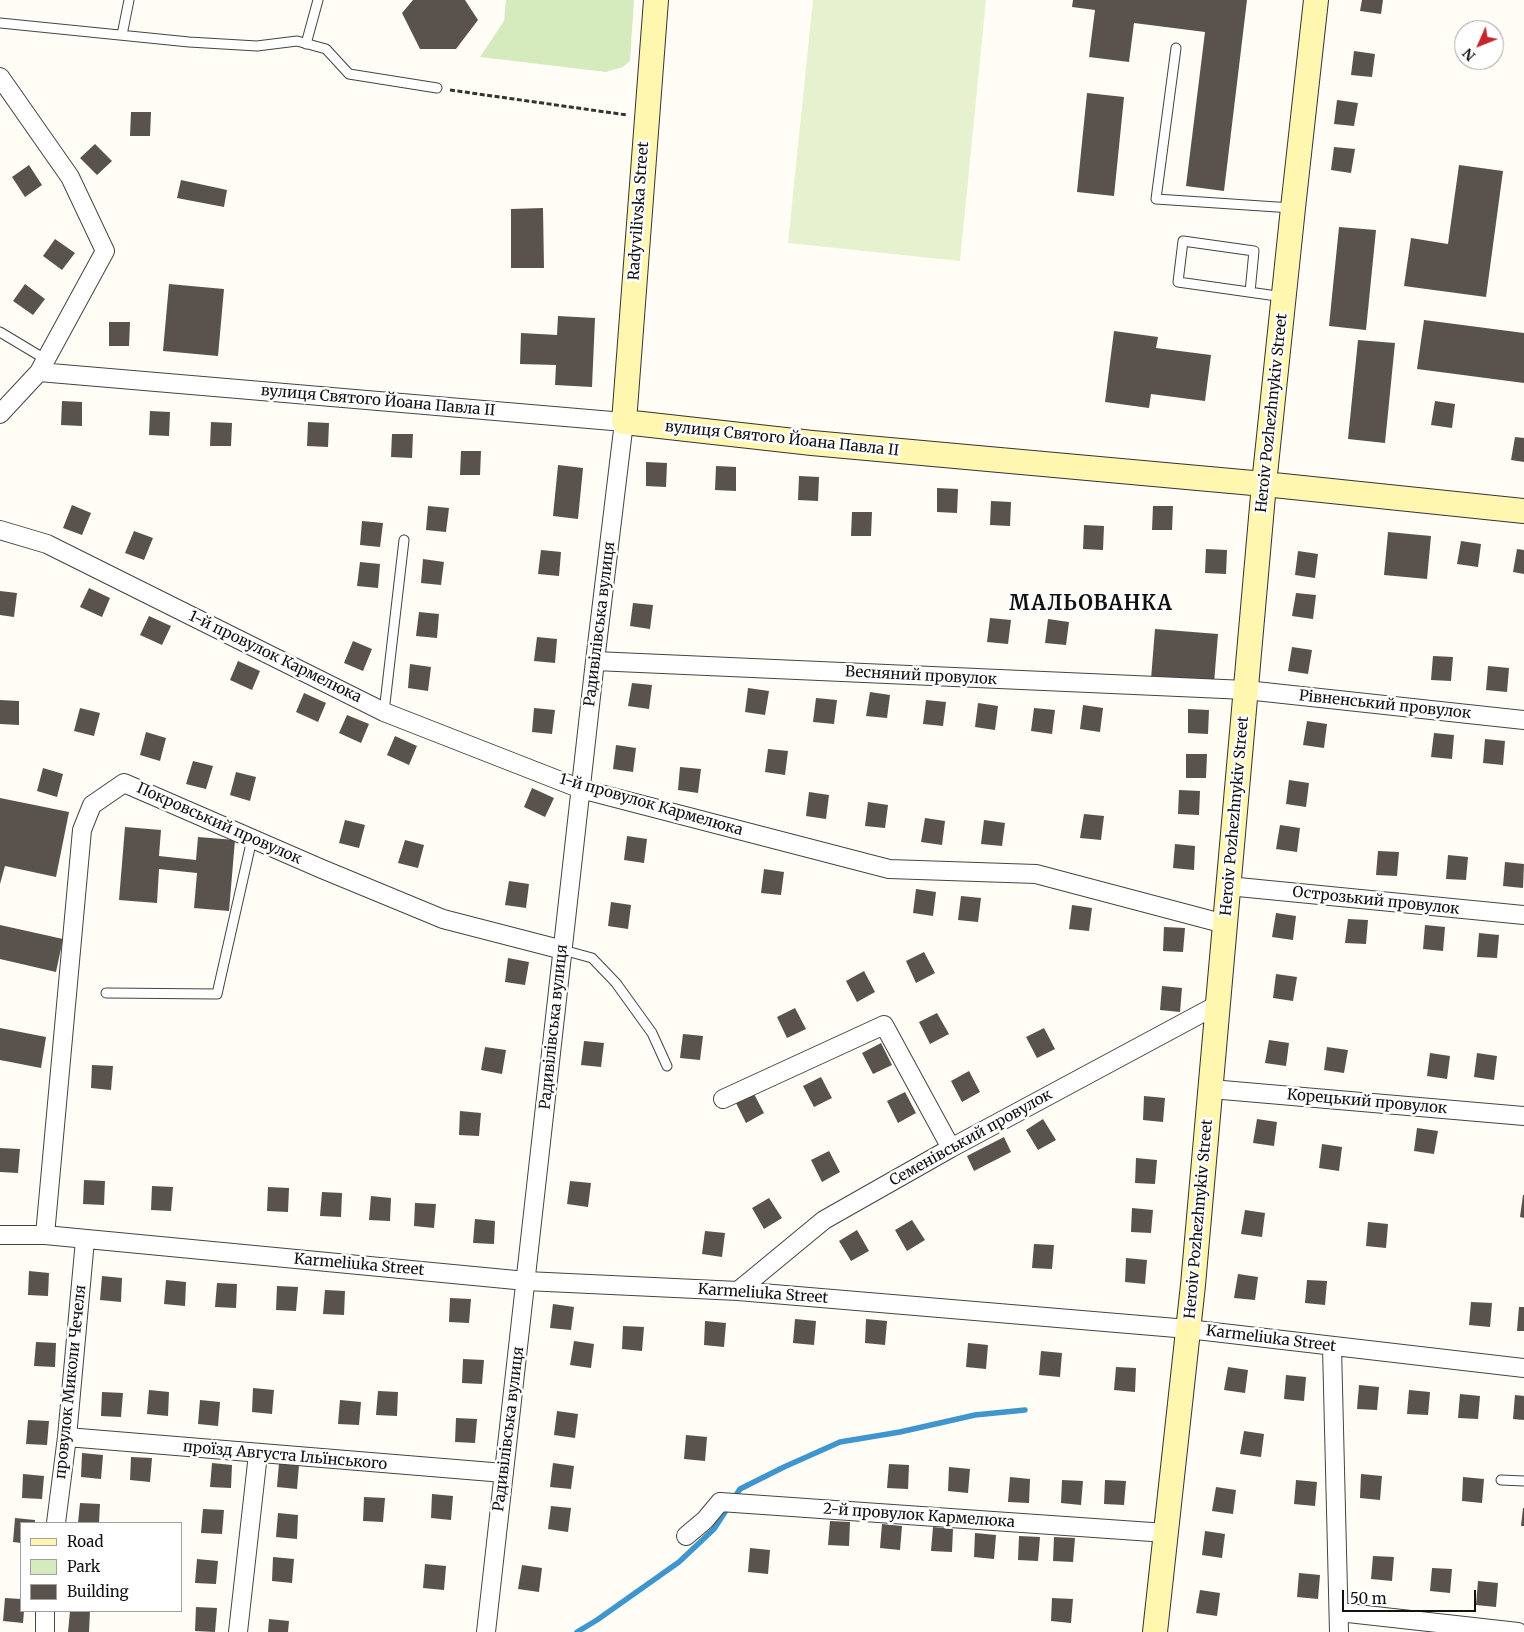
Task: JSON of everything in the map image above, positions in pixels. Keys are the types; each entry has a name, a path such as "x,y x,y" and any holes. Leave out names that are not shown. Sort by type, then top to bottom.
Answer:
{"street":[{"name":"Radyvilivska Street","path":"624,422 656,0"},
{"name":"Heroiv Pozhezhnykiv Street","path":"1155,1632 1188,1329 1211,1089 1264,484 1292,208 1316,0"},
{"path":"0,78 70,177 105,251 42,365 0,414"},
{"name":"вулиця Святого Йоана Павла II","path":"42,365 624,422 812,443 1264,484 1524,510"},
{"name":"Радивілівська вулиця","path":"486,1632 595,661 624,422"},
{"name":"1-й провулок Кармелюка","path":"0,530 47,544 384,712 581,789 889,869 1036,874 1225,924"},
{"name":"Весняний провулок","path":"595,661 1246,690"},
{"name":"Рівненський провулок","path":"1246,690 1524,720"},
{"name":"Покровський провулок","path":"45,1235 82,830 92,805 124,783 443,919 563,950"},
{"name":"Острозький провулок","path":"1228,886 1524,915"},
{"name":"Семенівський провулок","path":"738,1291 824,1220 951,1148 1217,1005"},
{"path":"723,1099 884,1025 951,1148"},
{"name":"Корецький провулок","path":"1211,1089 1524,1116"},
{"name":"Karmeliuka Street","path":"0,1235 45,1235 526,1281 738,1291 1188,1329 1524,1368"},
{"name":"провулок Миколи Чечеля","path":"56,1522 85,1240"},
{"path":"1332,1347 1339,1632"},
{"name":"проїзд Августа Ільїнського","path":"66,1437 504,1473"},
{"path":"238,1632 258,1454"},
{"name":"2-й провулок Кармелюка","path":"686,1536 705,1520 720,1502 1166,1533"},
{"path":"45,1632 46,1612"},
{"path":"1339,1612 1518,1632"}],"lane":[{"path":"122,35 129,0"},
{"path":"306,44 318,0"},
{"path":"0,23 189,42 257,46 298,41 326,49 349,74 436,88"},
{"path":"1176,48 1156,199 1292,208"},
{"path":"1250,292 1254,251 1183,241 1178,282 1284,297"},
{"path":"0,332 42,365"},
{"path":"384,712 404,540"},
{"path":"106,993 218,994 252,839"},
{"path":"563,950 592,958 616,983 652,1033 667,1066"},
{"path":"1501,1480 1524,1481"}],"path":[{"path":"436,88 646,118"}],"green space":[{"path":"506,0 634,0 630,61 623,67 606,72 480,57 504,21"},
{"path":"813,0 986,0 960,261 788,243"}],"building":[{"path":"413,0 465,0 478,20 456,49 420,49 402,13"},
{"path":"1073,0 1247,0 1224,191 1186,186 1205,32 1134,23 1129,62 1089,57 1095,10 1072,7"},
{"path":"1362,0 1383,0 1381,14 1360,11"},
{"path":"1354,51 1375,54 1372,77 1351,75"},
{"path":"1087,93 1124,97 1114,196 1077,192"},
{"path":"1337,100 1358,103 1354,126 1334,124"},
{"path":"131,112 151,112 150,136 130,136"},
{"path":"95,144 112,161 97,175 80,158"},
{"path":"1334,147 1355,149 1351,173 1331,170"},
{"path":"29,165 42,185 25,197 12,177"},
{"path":"1459,165 1503,171 1486,297 1404,286 1411,238 1448,244"},
{"path":"181,180 227,190 224,207 177,198"},
{"path":"543,208 544,268 511,268 511,209"},
{"path":"1339,227 1376,230 1366,330 1329,326"},
{"path":"55,239 75,253 62,270 43,256"},
{"path":"25,284 45,299 33,315 13,301"},
{"path":"169,284 224,289 218,356 163,351"},
{"path":"558,316 595,318 592,387 555,385 556,365 520,364 521,333 557,335"},
{"path":"1424,320 1524,333 1524,383 1417,369"},
{"path":"109,322 130,322 129,346 109,346"},
{"path":"1114,331 1158,337 1156,348 1211,355 1205,401 1151,394 1149,408 1105,402"},
{"path":"1358,340 1395,343 1385,443 1348,439"},
{"path":"62,401 82,402 82,426 61,425"},
{"path":"1435,401 1455,404 1452,428 1431,425"},
{"path":"150,411 170,412 169,436 149,435"},
{"path":"211,422 232,423 231,446 210,446"},
{"path":"308,422 329,423 328,447 307,446"},
{"path":"392,434 413,434 412,458 391,457"},
{"path":"1515,437 1524,438 1524,462 1511,460"},
{"path":"461,451 481,451 480,475 460,475"},
{"path":"646,462 667,463 666,487 646,486"},
{"path":"558,465 583,468 578,519 553,516"},
{"path":"716,466 736,467 736,491 715,490"},
{"path":"799,476 819,477 818,501 798,500"},
{"path":"937,488 958,489 957,513 937,512"},
{"path":"991,501 1011,502 1010,526 990,525"},
{"path":"72,505 91,513 82,535 63,528"},
{"path":"428,506 449,508 446,532 426,530"},
{"path":"1153,506 1173,506 1172,530 1152,530"},
{"path":"852,512 872,512 871,536 851,536"},
{"path":"362,521 383,523 380,547 360,545"},
{"path":"1084,525 1104,526 1103,550 1083,549"},
{"path":"134,531 153,538 144,560 125,553"},
{"path":"1388,532 1431,536 1427,579 1384,575"},
{"path":"1461,541 1481,544 1478,567 1457,564"},
{"path":"1206,549 1227,550 1226,574 1205,573"},
{"path":"1517,549 1524,550 1524,574 1513,572"},
{"path":"541,550 561,552 559,576 538,574"},
{"path":"1298,551 1318,554 1315,578 1295,575"},
{"path":"423,559 444,562 441,585 421,583"},
{"path":"360,562 380,564 378,588 357,586"},
{"path":"89,588 110,598 102,617 80,607"},
{"path":"0,591 17,593 14,617 0,615"},
{"path":"1296,593 1316,595 1313,619 1292,616"},
{"path":"633,603 653,605 650,629 630,626"},
{"path":"419,612 439,614 437,638 416,636"},
{"path":"149,616 171,626 162,645 140,635"},
{"path":"990,618 1011,620 1008,644 987,642"},
{"path":"1048,619 1069,622 1066,645 1045,643"},
{"path":"1155,629 1218,634 1214,683 1151,679"},
{"path":"537,637 557,639 555,663 534,661"},
{"path":"353,641 372,649 363,671 344,663"},
{"path":"1292,647 1312,650 1308,674 1288,671"},
{"path":"1433,656 1453,657 1451,681 1431,680"},
{"path":"238,661 260,671 252,690 230,680"},
{"path":"410,664 431,667 428,691 408,688"},
{"path":"1488,666 1509,668 1507,692 1486,690"},
{"path":"632,683 652,685 649,709 628,706"},
{"path":"748,688 769,691 765,715 745,712"},
{"path":"870,692 890,695 887,718 866,716"},
{"path":"304,693 326,703 318,722 296,712"},
{"path":"816,698 837,700 834,724 813,722"},
{"path":"0,700 19,701 19,725 0,724"},
{"path":"926,700 946,702 943,726 923,724"},
{"path":"978,703 998,706 995,730 975,727"},
{"path":"1083,705 1103,708 1100,732 1080,729"},
{"path":"80,708 100,713 94,736 74,731"},
{"path":"534,708 555,710 552,734 532,732"},
{"path":"1034,708 1055,710 1052,734 1031,731"},
{"path":"1188,709 1209,710 1208,734 1188,733"},
{"path":"347,715 369,724 361,743 339,733"},
{"path":"1307,721 1327,724 1324,748 1303,745"},
{"path":"146,732 166,738 160,761 140,755"},
{"path":"1434,733 1454,735 1452,759 1431,757"},
{"path":"395,736 417,746 409,765 387,755"},
{"path":"1485,739 1505,741 1503,765 1483,763"},
{"path":"616,745 636,748 633,772 613,769"},
{"path":"768,749 788,751 785,775 765,772"},
{"path":"1186,754 1207,754 1206,778 1186,778"},
{"path":"193,761 213,766 206,789 186,784"},
{"path":"680,767 701,769 698,793 678,790"},
{"path":"43,768 63,774 57,797 37,791"},
{"path":"236,772 256,777 250,801 230,795"},
{"path":"1289,780 1309,783 1306,807 1286,804"},
{"path":"532,788 554,798 545,817 524,807"},
{"path":"1179,790 1200,791 1199,815 1178,814"},
{"path":"809,792 829,795 826,819 806,816"},
{"path":"0,798 69,812 56,877 5,866 0,884"},
{"path":"868,802 888,805 885,828 865,826"},
{"path":"1084,814 1104,816 1101,840 1080,838"},
{"path":"925,818 945,821 942,845 921,842"},
{"path":"345,820 365,825 359,848 339,843"},
{"path":"984,820 1005,823 1002,846 981,844"},
{"path":"1280,825 1300,828 1297,852 1276,849"},
{"path":"125,827 161,830 159,856 196,860 198,837 235,840 229,911 194,908 197,873 159,869 157,903 119,900"},
{"path":"627,836 647,839 644,863 624,860"},
{"path":"405,840 424,845 418,868 398,863"},
{"path":"1175,844 1195,846 1194,870 1173,868"},
{"path":"1378,851 1399,852 1397,876 1376,875"},
{"path":"1448,855 1468,857 1466,880 1446,879"},
{"path":"1505,862 1524,864 1523,888 1503,886"},
{"path":"764,869 784,872 781,895 761,893"},
{"path":"509,881 529,884 526,908 505,905"},
{"path":"916,889 936,892 933,916 913,913"},
{"path":"961,896 981,898 978,922 958,920"},
{"path":"611,902 631,905 628,929 608,926"},
{"path":"1072,905 1092,908 1089,931 1069,929"},
{"path":"1276,913 1296,916 1293,940 1272,937"},
{"path":"1348,919 1368,920 1366,944 1345,943"},
{"path":"0,925 63,939 56,972 0,959"},
{"path":"1425,925 1445,927 1443,951 1423,949"},
{"path":"1164,927 1185,928 1183,952 1163,951"},
{"path":"1479,933 1499,935 1497,958 1477,957"},
{"path":"924,952 935,973 916,983 906,961"},
{"path":"508,958 529,962 525,985 505,982"},
{"path":"864,971 875,992 857,1002 846,981"},
{"path":"1276,974 1297,977 1293,1001 1273,998"},
{"path":"1162,986 1182,988 1180,1012 1160,1010"},
{"path":"795,1008 806,1029 787,1038 777,1017"},
{"path":"937,1013 949,1034 930,1044 919,1022"},
{"path":"0,1028 46,1037 41,1068 0,1060"},
{"path":"1044,1028 1055,1049 1037,1058 1026,1037"},
{"path":"683,1034 703,1036 700,1060 680,1058"},
{"path":"1269,1040 1289,1043 1286,1066 1265,1063"},
{"path":"584,1041 604,1043 601,1067 581,1065"},
{"path":"881,1043 892,1065 873,1074 862,1053"},
{"path":"485,1047 506,1050 502,1074 481,1070"},
{"path":"1327,1047 1348,1050 1344,1073 1324,1070"},
{"path":"1430,1053 1450,1056 1447,1079 1427,1076"},
{"path":"1477,1053 1497,1056 1494,1080 1474,1077"},
{"path":"92,1065 113,1066 111,1090 91,1088"},
{"path":"969,1071 980,1092 962,1102 951,1081"},
{"path":"821,1077 832,1098 814,1107 803,1086"},
{"path":"753,1092 764,1113 746,1123 735,1101"},
{"path":"905,1092 916,1113 898,1123 887,1101"},
{"path":"1144,1096 1165,1098 1163,1122 1143,1120"},
{"path":"460,1111 481,1113 479,1136 459,1135"},
{"path":"1043,1119 1056,1140 1038,1150 1026,1130"},
{"path":"1257,1119 1277,1122 1274,1146 1253,1143"},
{"path":"1417,1128 1438,1131 1434,1154 1414,1151"},
{"path":"1004,1137 1011,1152 974,1171 967,1156"},
{"path":"1322,1144 1342,1147 1339,1171 1319,1168"},
{"path":"0,1148 20,1149 18,1173 0,1172"},
{"path":"829,1151 840,1172 822,1182 811,1160"},
{"path":"1136,1158 1157,1160 1155,1184 1135,1183"},
{"path":"84,1180 105,1181 104,1205 83,1204"},
{"path":"570,1181 591,1183 588,1207 567,1204"},
{"path":"152,1186 173,1187 171,1211 151,1210"},
{"path":"268,1187 289,1188 288,1212 267,1211"},
{"path":"322,1192 342,1193 341,1217 320,1216"},
{"path":"1524,1195 1524,1218 1520,1217"},
{"path":"371,1196 391,1198 390,1221 369,1220"},
{"path":"769,1198 782,1218 764,1229 752,1208"},
{"path":"415,1203 436,1204 434,1228 414,1226"},
{"path":"1132,1208 1153,1210 1151,1233 1131,1232"},
{"path":"1245,1210 1265,1213 1262,1237 1241,1234"},
{"path":"475,1219 495,1221 494,1244 473,1243"},
{"path":"912,1220 925,1240 907,1251 895,1230"},
{"path":"1368,1222 1388,1224 1386,1248 1366,1246"},
{"path":"857,1230 869,1251 851,1261 839,1241"},
{"path":"705,1231 725,1233 722,1257 702,1254"},
{"path":"1034,1244 1054,1245 1052,1269 1032,1268"},
{"path":"1126,1258 1147,1260 1145,1284 1125,1282"},
{"path":"29,1271 49,1273 48,1296 28,1295"},
{"path":"1238,1274 1258,1277 1255,1300 1234,1298"},
{"path":"102,1276 122,1278 121,1302 100,1300"},
{"path":"166,1280 186,1282 185,1306 164,1304"},
{"path":"1307,1280 1327,1281 1325,1305 1305,1303"},
{"path":"217,1283 237,1284 236,1308 215,1307"},
{"path":"277,1286 298,1287 296,1311 276,1310"},
{"path":"325,1290 345,1291 344,1315 323,1314"},
{"path":"450,1298 471,1299 469,1323 449,1322"},
{"path":"1471,1302 1492,1303 1490,1327 1469,1325"},
{"path":"553,1304 574,1307 571,1330 550,1328"},
{"path":"1519,1307 1524,1307 1524,1331 1517,1331"},
{"path":"795,1319 816,1321 814,1345 793,1343"},
{"path":"866,1319 887,1321 885,1345 865,1343"},
{"path":"705,1321 726,1323 724,1347 704,1345"},
{"path":"623,1326 644,1327 642,1351 622,1349"},
{"path":"574,1341 594,1344 591,1368 570,1365"},
{"path":"36,1342 56,1343 55,1367 34,1366"},
{"path":"968,1343 988,1345 986,1369 966,1367"},
{"path":"1041,1351 1062,1353 1060,1377 1039,1375"},
{"path":"463,1359 484,1360 482,1384 462,1383"},
{"path":"1116,1367 1136,1368 1135,1392 1114,1390"},
{"path":"1228,1367 1248,1370 1245,1393 1224,1390"},
{"path":"1286,1375 1306,1377 1304,1401 1284,1399"},
{"path":"1359,1385 1379,1387 1377,1410 1357,1409"},
{"path":"253,1388 274,1390 272,1414 252,1412"},
{"path":"149,1390 169,1392 168,1416 147,1414"},
{"path":"1409,1390 1430,1392 1428,1415 1407,1414"},
{"path":"378,1391 398,1392 397,1416 376,1415"},
{"path":"102,1392 123,1393 121,1417 101,1416"},
{"path":"1460,1394 1480,1396 1478,1419 1458,1418"},
{"path":"1515,1395 1524,1396 1524,1420 1513,1419"},
{"path":"200,1400 220,1402 218,1426 198,1424"},
{"path":"340,1400 361,1402 359,1425 338,1424"},
{"path":"557,1411 578,1414 575,1438 554,1435"},
{"path":"456,1418 477,1419 475,1443 455,1442"},
{"path":"28,1420 49,1421 47,1445 26,1444"},
{"path":"1244,1431 1264,1434 1261,1457 1240,1454"},
{"path":"686,1435 707,1437 705,1461 684,1459"},
{"path":"82,1453 103,1455 101,1479 81,1477"},
{"path":"131,1457 152,1458 150,1482 130,1480"},
{"path":"212,1463 232,1465 231,1488 210,1487"},
{"path":"279,1463 299,1465 297,1489 277,1487"},
{"path":"553,1463 574,1466 571,1489 550,1487"},
{"path":"889,1464 909,1465 908,1489 887,1488"},
{"path":"949,1467 970,1469 968,1493 948,1491"},
{"path":"23,1474 44,1476 42,1499 22,1498"},
{"path":"1361,1474 1382,1476 1380,1500 1360,1498"},
{"path":"1010,1477 1030,1479 1029,1503 1008,1502"},
{"path":"1463,1477 1484,1479 1482,1503 1462,1501"},
{"path":"1062,1480 1083,1481 1081,1505 1061,1503"},
{"path":"1105,1480 1126,1481 1124,1505 1104,1504"},
{"path":"1296,1480 1317,1482 1315,1506 1294,1504"},
{"path":"1216,1487 1236,1490 1233,1514 1212,1511"},
{"path":"432,1494 453,1496 451,1520 431,1518"},
{"path":"364,1497 385,1498 383,1522 363,1521"},
{"path":"80,1503 100,1504 99,1522 78,1522"},
{"path":"551,1506 571,1508 568,1532 548,1529"},
{"path":"1523,1508 1524,1526 1521,1526"},
{"path":"203,1509 224,1510 222,1534 201,1533"},
{"path":"278,1513 298,1515 297,1539 276,1537"},
{"path":"15,1518 35,1520 35,1522 20,1522 20,1543 13,1542"},
{"path":"830,1521 850,1522 849,1546 828,1545"},
{"path":"882,1524 902,1526 900,1550 880,1548"},
{"path":"933,1527 953,1529 952,1552 931,1551"},
{"path":"1205,1531 1225,1534 1222,1558 1202,1555"},
{"path":"975,1533 996,1535 994,1559 974,1557"},
{"path":"1019,1536 1040,1537 1038,1561 1018,1560"},
{"path":"1054,1537 1075,1538 1073,1562 1053,1561"},
{"path":"750,1548 770,1550 768,1574 748,1572"},
{"path":"1373,1556 1394,1557 1392,1581 1371,1579"},
{"path":"273,1557 294,1559 292,1583 272,1581"},
{"path":"197,1559 218,1561 216,1584 195,1583"},
{"path":"425,1564 446,1566 444,1590 423,1588"},
{"path":"522,1565 542,1568 539,1592 518,1589"},
{"path":"1432,1568 1452,1569 1450,1593 1430,1591"},
{"path":"1299,1573 1320,1575 1318,1599 1297,1597"},
{"path":"1478,1581 1498,1583 1496,1607 1476,1605"},
{"path":"1200,1590 1220,1593 1217,1616 1196,1613"},
{"path":"5,1598 20,1599 20,1612 24,1612 23,1623 3,1621"},
{"path":"1052,1598 1073,1599 1071,1623 1051,1621"},
{"path":"196,1607 217,1608 215,1632 195,1631"},
{"path":"70,1612 90,1612 89,1632 68,1632"},
{"path":"269,1619 289,1621 288,1632 268,1632"}],"waterway":[{"path":"577,1632 679,1562 714,1529 740,1489 784,1467 840,1442 900,1432 975,1415 1025,1410"}],"district":[{"name":"МАЛЬОВАНКА","path":"1091,604"}]}
